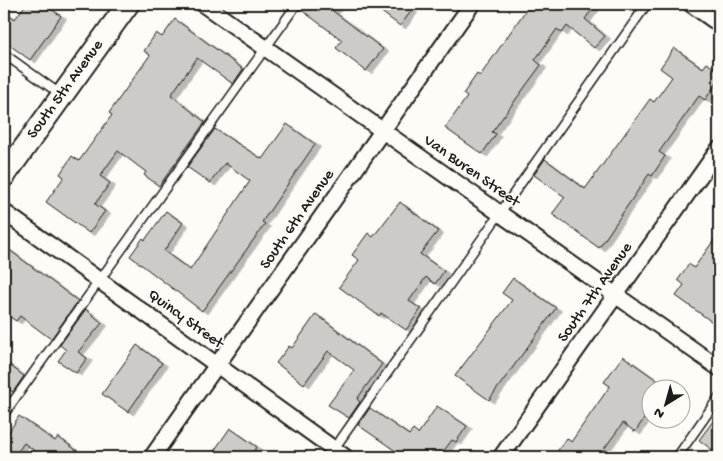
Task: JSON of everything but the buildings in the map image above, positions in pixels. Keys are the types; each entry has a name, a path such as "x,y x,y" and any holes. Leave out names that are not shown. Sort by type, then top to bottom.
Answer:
{"street":[{"name":"South 5th Avenue","path":"4,176 128,4"},
{"name":"Van Buren Street","path":"203,4 719,368"},
{"name":"South 6th Avenue","path":"152,457 472,4"},
{"path":"691,4 719,24"},
{"name":"South 7th Avenue","path":"501,457 719,149"},
{"name":"Quincy Street","path":"4,212 340,453"}],"lane":[{"path":"4,414 296,4"},
{"path":"340,453 499,213 647,4"},
{"path":"4,54 62,95"},
{"path":"676,457 719,397"}]}
